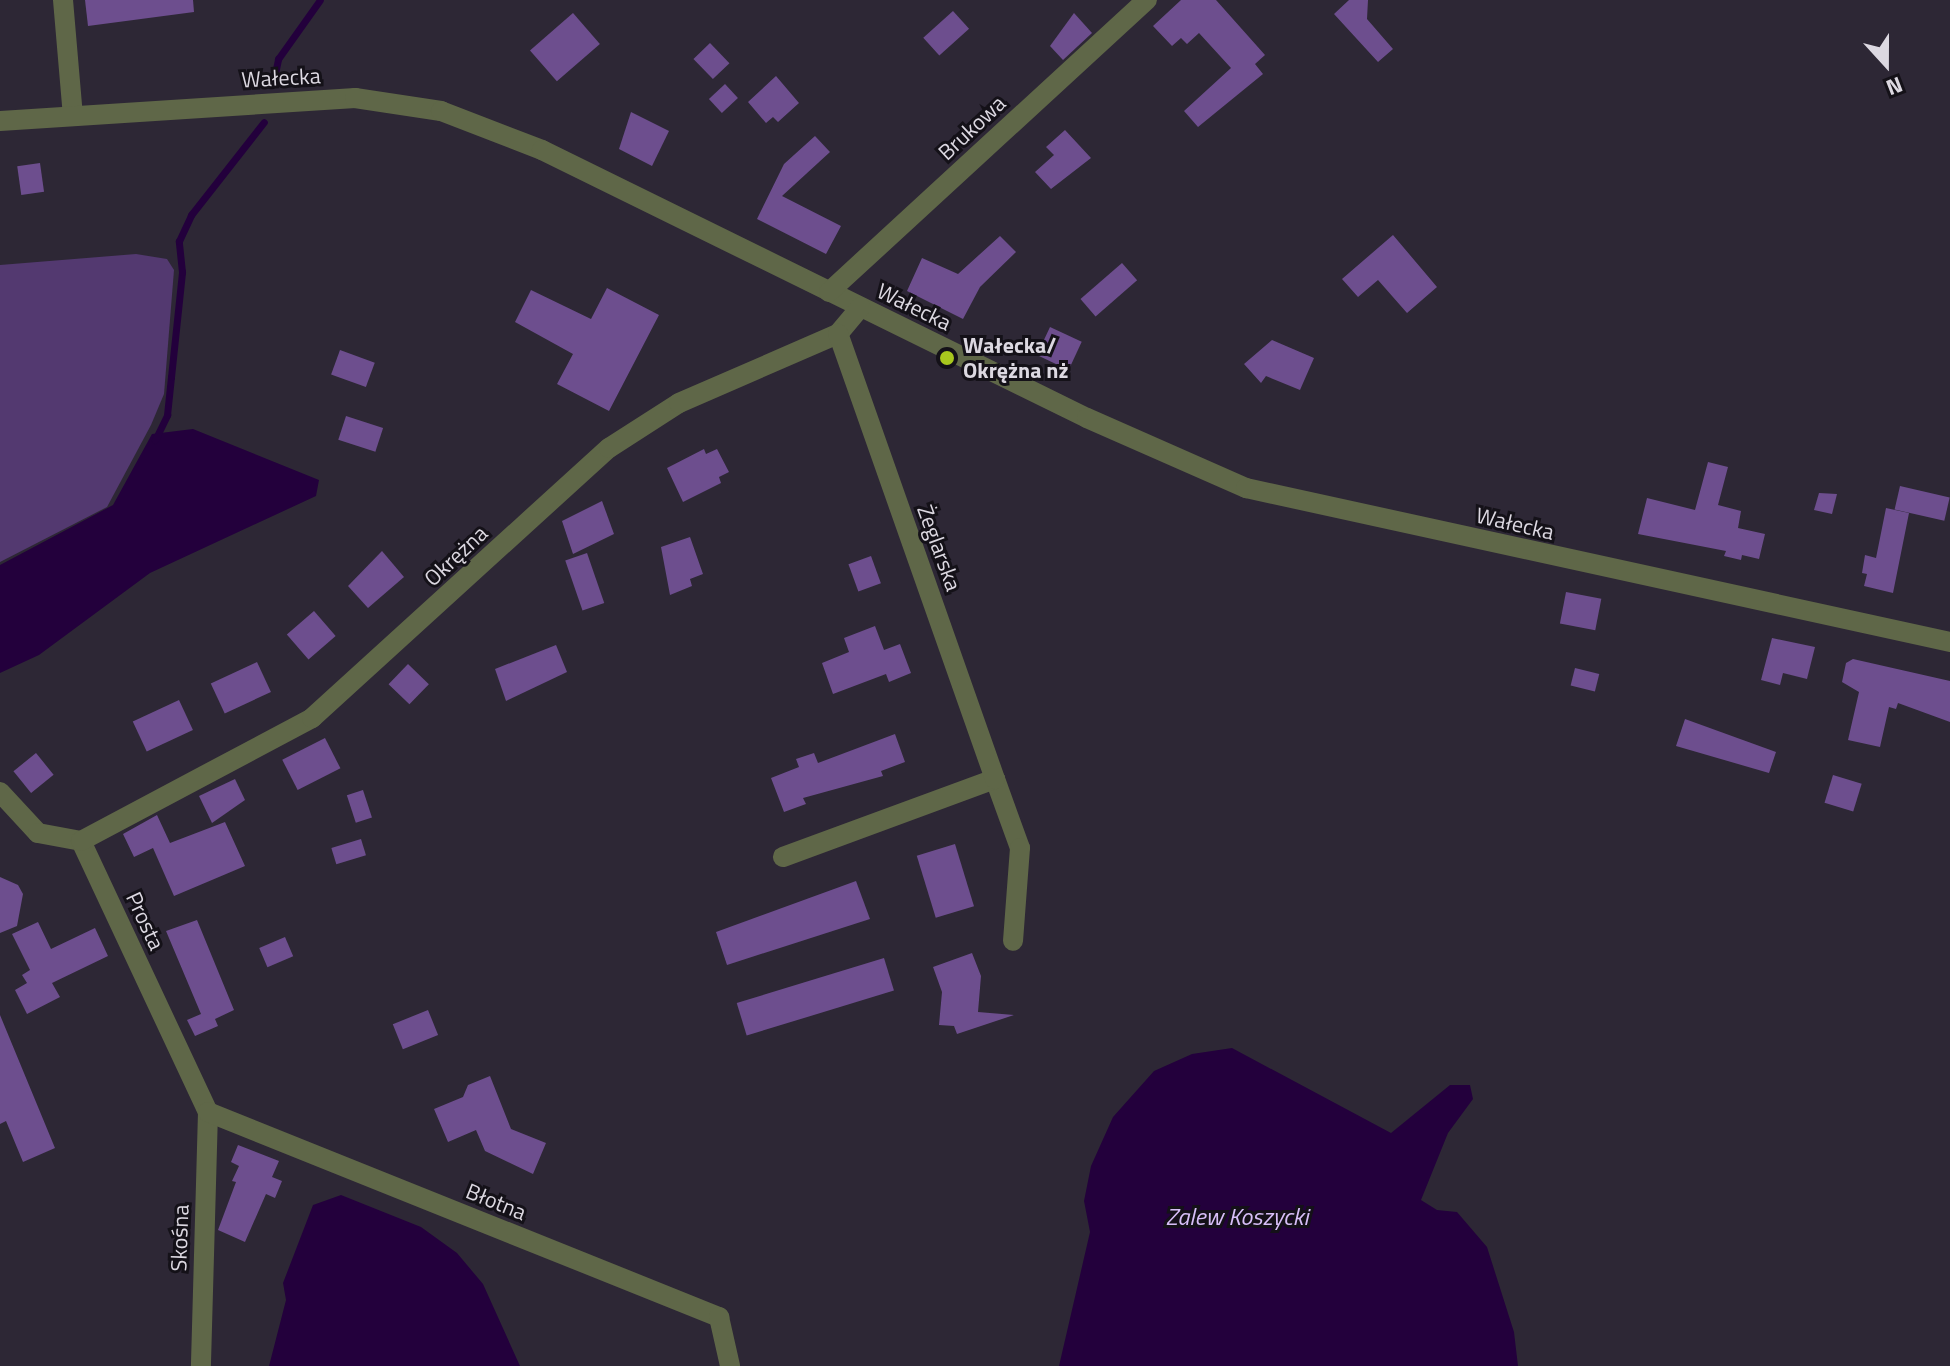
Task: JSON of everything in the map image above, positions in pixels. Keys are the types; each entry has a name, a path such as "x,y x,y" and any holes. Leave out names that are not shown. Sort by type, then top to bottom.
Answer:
{"street":[{"path":"63,0 73,116"},
{"name":"Brukowa","path":"829,292 1147,0"},
{"name":"Wałecka","path":"0,121 355,98 441,111 542,150 829,292 1246,488 1950,642"},
{"name":"Okrężna","path":"81,841 312,718 609,448 679,403 838,334 861,307"},
{"name":"Żeglarska","path":"838,334 1020,848 1013,941"},
{"path":"783,857 995,779"},
{"path":"0,792 38,833 81,841"},
{"name":"Prosta","path":"81,841 208,1112"},
{"name":"Skośna","path":"201,1366 208,1112"},
{"name":"Błotna","path":"208,1112 719,1317 730,1366"}],"shaded area":[{"path":"136,254 167,259 174,270 164,394 151,425 107,507 0,562 0,265"}],"water":[{"path":"193,429 319,480 316,496 150,573 39,655 0,673 0,565 113,505 152,434"},
{"name":"Zalew Koszycki","path":"1232,1048 1391,1133 1450,1085 1470,1085 1473,1099 1448,1133 1421,1200 1437,1210 1457,1212 1487,1247 1514,1332 1518,1366 1059,1366 1090,1232 1084,1201 1091,1166 1113,1117 1154,1071 1192,1054"},
{"path":"341,1195 421,1227 457,1253 483,1284 520,1366 269,1366 286,1300 283,1283 313,1205"}],"building":[{"path":"85,0 193,0 194,12 88,26"},
{"path":"1181,0 1216,0 1265,55 1255,64 1263,74 1198,127 1184,111 1231,68 1199,33 1187,44 1181,38 1172,46 1153,26"},
{"path":"1349,0 1368,0 1367,19 1393,49 1378,62 1334,14"},
{"path":"953,11 969,29 939,56 923,38"},
{"path":"573,13 600,44 557,81 530,50"},
{"path":"1074,13 1092,33 1063,60 1050,46"},
{"path":"710,43 729,63 713,79 693,59"},
{"path":"776,76 799,103 778,122 773,117 766,123 748,102"},
{"path":"725,84 738,98 722,113 709,99"},
{"path":"631,112 669,131 652,166 619,149"},
{"path":"1065,130 1091,158 1051,189 1035,172 1054,155 1046,147"},
{"path":"815,136 830,152 782,196 841,226 826,254 757,219 784,164"},
{"path":"40,163 44,192 21,195 17,166"},
{"path":"1393,235 1437,287 1407,313 1378,280 1358,297 1342,279"},
{"path":"1000,236 1016,252 980,287 963,319 907,291 922,258 958,274"},
{"path":"1122,263 1137,280 1096,316 1080,299"},
{"path":"607,288 659,315 609,411 557,384 573,354 515,322 531,290 591,319"},
{"path":"1050,327 1082,342 1069,370 1037,355"},
{"path":"1272,340 1314,358 1300,390 1266,376 1261,383 1244,364"},
{"path":"340,350 375,363 366,387 331,374"},
{"path":"346,416 383,428 375,452 338,440"},
{"path":"704,449 706,454 717,449 729,472 719,477 721,483 683,502 667,468"},
{"path":"1708,462 1728,467 1718,505 1741,511 1738,528 1765,534 1759,559 1742,555 1741,560 1724,556 1726,551 1638,534 1647,498 1695,510"},
{"path":"1900,486 1950,497 1944,521 1895,509"},
{"path":"1819,493 1837,494 1832,514 1814,510"},
{"path":"602,501 614,534 573,554 562,521"},
{"path":"1886,508 1909,513 1893,593 1864,586 1867,574 1862,573 1865,555 1876,558"},
{"path":"690,537 703,574 690,579 692,586 670,595 661,547"},
{"path":"382,551 404,577 368,608 348,586"},
{"path":"587,553 604,603 583,611 565,560"},
{"path":"871,556 881,583 858,591 848,564"},
{"path":"1566,592 1601,599 1595,630 1560,623"},
{"path":"314,611 336,636 308,660 287,635"},
{"path":"875,626 884,650 900,644 911,673 889,682 886,674 833,694 822,663 849,652 844,638"},
{"path":"1772,638 1815,647 1807,679 1783,673 1780,685 1761,680"},
{"path":"556,645 567,672 506,701 495,669"},
{"path":"1853,659 1950,681 1950,722 1898,703 1896,709 1889,707 1880,747 1848,740 1859,692 1842,682 1846,663"},
{"path":"257,662 271,692 225,713 211,684"},
{"path":"408,664 429,684 409,704 389,684"},
{"path":"1575,668 1599,674 1595,692 1571,685"},
{"path":"179,700 193,730 147,751 133,722"},
{"path":"1685,719 1776,752 1769,773 1676,746"},
{"path":"895,734 905,762 881,771 883,776 803,798 806,804 784,812 771,778 799,767 796,759 814,753 818,763"},
{"path":"325,738 340,768 298,790 282,760"},
{"path":"36,753 54,775 31,793 13,771"},
{"path":"1833,775 1862,784 1853,812 1825,803"},
{"path":"235,779 245,800 212,823 199,796"},
{"path":"363,790 372,818 356,823 347,795"},
{"path":"157,815 170,843 225,822 245,866 174,896 153,848 134,857 123,834"},
{"path":"361,839 366,855 336,864 331,848"},
{"path":"955,844 974,906 936,918 917,856"},
{"path":"0,877 18,885 23,894 17,926 0,933"},
{"path":"856,881 870,919 727,965 716,932"},
{"path":"197,920 234,1010 215,1019 218,1026 195,1036 187,1020 201,1014 166,931"},
{"path":"38,922 51,949 95,928 108,956 52,983 60,997 27,1014 15,990 27,983 22,975 30,970 12,934"},
{"path":"285,937 293,956 267,967 259,948"},
{"path":"972,953 981,976 978,1012 1014,1015 957,1034 954,1026 939,1025 942,992 933,967"},
{"path":"884,958 894,991 747,1036 737,1003"},
{"path":"428,1010 438,1035 403,1049 393,1024"},
{"path":"0,1015 55,1148 23,1162 6,1121 0,1124"},
{"path":"490,1076 511,1129 546,1143 533,1174 485,1151 476,1130 448,1142 434,1109 463,1097 468,1085"},
{"path":"238,1145 279,1161 272,1177 282,1181 275,1198 266,1194 245,1242 218,1230 236,1182 232,1181 239,1166 231,1162"}],"waterway":[{"path":"273,83 278,59 320,0"},
{"path":"155,440 167,415 182,272 179,241 191,215 264,122"}],"place":[{"name":"Wałecka/ Okrężna nż","path":"947,358"}]}
